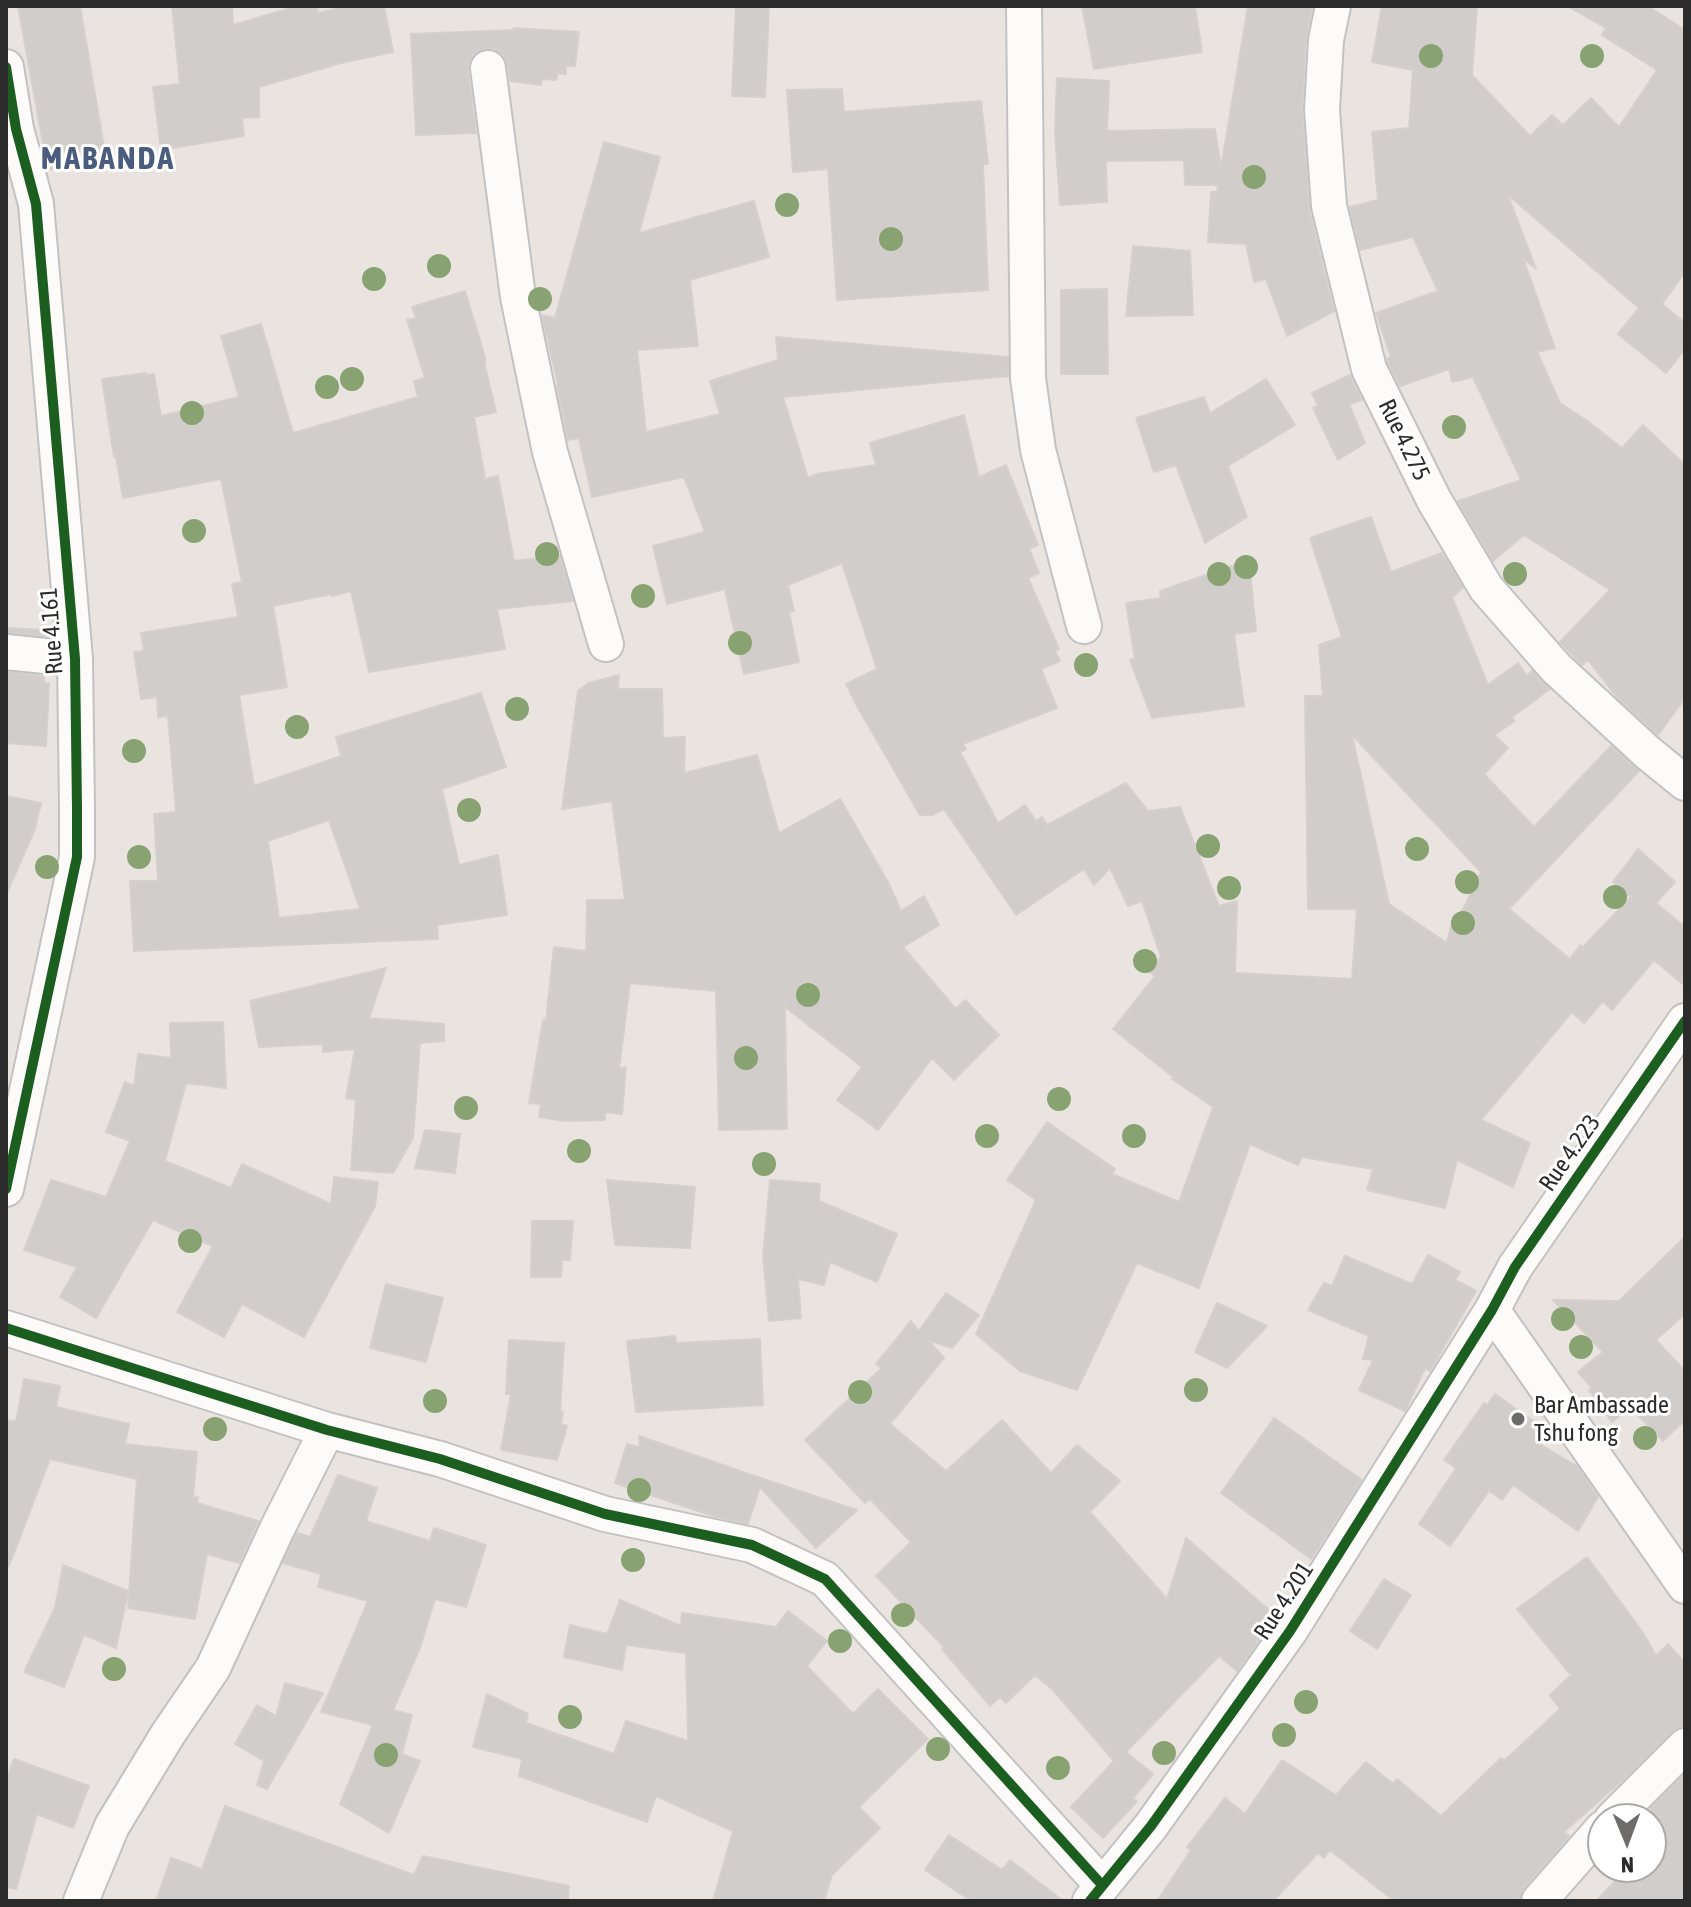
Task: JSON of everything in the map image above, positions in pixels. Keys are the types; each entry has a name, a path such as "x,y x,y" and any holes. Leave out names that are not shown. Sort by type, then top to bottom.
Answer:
{"street":[{"path":"1024,6 1028,378 1038,450 1084,626"},
{"name":"Rue 4.275","path":"1333,6 1326,40 1322,110 1329,206 1369,369 1434,500 1486,588 1556,668 1685,783"},
{"name":"Rue 4.161","path":"6,67 16,129 36,204 75,659 77,857 6,1189"},
{"path":"488,68 518,297 550,452 606,644"},
{"path":"6,652 75,659"},
{"name":"Rue 4.223","path":"1492,1310 1515,1267 1685,1021"},
{"path":"1492,1310 1685,1586"},
{"name":"Rue 4.201","path":"1096,1893 1151,1826 1290,1631 1492,1310"},
{"path":"6,1328 327,1430 440,1459 605,1514 752,1545 825,1579 1096,1893"},
{"path":"81,1901 112,1826 213,1668 327,1430"},
{"path":"1628,1803 1685,1746"},
{"path":"1539,1901 1587,1846"}],"building":[{"path":"18,6 80,6 106,159 48,170"},
{"path":"172,6 232,6 233,25 298,6 316,6 318,13 348,6 384,6 393,52 341,63 259,87 259,117 242,118 244,136 161,150 153,87 180,84"},
{"path":"736,6 769,6 765,97 732,96"},
{"path":"1082,6 1195,6 1202,52 1094,69"},
{"path":"1248,6 1312,8 1306,39 1302,109 1310,217 1334,311 1287,336 1266,279 1254,282 1246,244 1208,242 1211,192 1217,192 1218,185 1185,185 1184,160 1106,161 1107,202 1060,205 1055,132 1057,78 1109,81 1107,131 1215,129 1221,168"},
{"path":"1382,6 1477,6 1472,75 1530,136 1552,115 1563,125 1591,98 1619,127 1657,70 1602,35 1606,28 1567,6 1648,6 1685,30 1685,272 1662,304 1685,323 1685,349 1666,373 1618,334 1639,308 1508,195 1536,269 1523,258 1555,348 1537,352 1560,403 1622,448 1643,425 1685,465 1685,698 1658,735 1616,696 1588,660 1582,665 1560,642 1610,590 1524,535 1493,561 1458,501 1521,480 1473,377 1452,382 1449,369 1400,386 1388,362 1387,359 1391,357 1376,313 1438,291 1413,237 1360,250 1350,207 1378,200 1372,132 1409,128 1413,70 1372,62"},
{"path":"514,28 579,32 575,66 566,66 566,74 558,73 556,80 542,79 541,85 510,81 503,55 495,49 486,48 470,60 468,70 476,133 416,135 411,34"},
{"path":"842,89 844,112 981,101 988,164 983,164 988,290 837,300 828,169 793,172 787,90"},
{"path":"604,142 660,157 639,233 754,201 769,257 690,280 698,346 637,350 646,432 720,414 710,381 778,360 776,337 1008,357 1008,376 783,397 808,478 876,465 870,443 964,415 979,477 1006,465 1038,545 1029,549 1039,573 1028,578 1059,649 1055,651 1060,661 1041,669 1057,708 963,744 966,749 960,752 998,823 1025,805 1036,821 1042,817 1047,825 1126,783 1148,811 1180,807 1219,906 1237,901 1235,973 1352,979 1357,909 1308,909 1305,696 1323,696 1319,645 1342,637 1310,538 1371,517 1391,572 1442,553 1463,588 1452,597 1488,685 1518,663 1527,676 1532,671 1550,689 1512,717 1515,721 1494,735 1508,748 1484,774 1534,827 1611,746 1639,771 1509,909 1570,959 1580,945 1583,947 1631,897 1613,882 1638,849 1675,882 1656,903 1685,927 1685,986 1654,960 1612,1010 1603,1001 1584,1023 1572,1012 1481,1120 1530,1143 1513,1187 1457,1160 1445,1208 1367,1190 1373,1169 1302,1157 1298,1165 1250,1144 1199,1288 1137,1263 1077,1390 1020,1371 976,1334 1036,1200 1007,1180 1047,1122 1115,1169 1112,1174 1179,1202 1213,1107 1172,1079 1113,1029 1155,976 1149,971 1161,957 1142,901 1128,906 1110,868 1094,885 1084,869 1016,915 944,809 932,815 920,815 846,684 877,669 842,563 788,585 794,611 789,612 799,662 744,674 725,589 667,604 653,546 705,532 684,477 592,497 579,438 568,440 542,315 555,318","holes":["1352,735 1481,872 1455,926 1451,926 1447,943 1389,904"]},
{"path":"1133,246 1190,251 1193,315 1126,316"},
{"path":"1107,289 1108,374 1061,374 1061,290"},
{"path":"465,291 485,357 496,412 474,417 485,479 498,476 514,561 560,556 573,601 497,609 505,649 369,672 351,591 273,606 287,687 239,695 254,786 341,756 336,737 481,693 506,767 442,789 459,865 498,855 507,915 437,925 438,939 134,951 130,881 158,881 154,814 176,812 168,716 158,717 157,697 141,699 134,652 144,651 141,633 238,617 232,584 242,582 221,479 123,498 102,379 154,374 161,416 239,397 221,336 261,324 293,433 418,397 414,381 425,378 407,320 416,318 412,307","holes":["329,820 360,909 279,918 268,841"]},
{"path":"1350,375 1362,400 1349,404 1365,443 1338,460 1313,408 1318,406 1312,393"},
{"path":"1266,379 1295,425 1228,466 1247,517 1205,543 1176,465 1154,472 1136,418 1204,397 1210,413"},
{"path":"1249,560 1256,631 1234,634 1244,706 1152,718 1130,660 1135,659 1126,603 1161,598 1160,591"},
{"path":"6,628 46,630 46,636 6,632"},
{"path":"6,672 44,676 44,683 49,683 46,746 6,743"},
{"path":"619,675 618,689 662,689 663,738 685,737 684,773 757,755 779,833 840,799 888,882 901,911 924,896 939,925 903,947 956,1009 965,1000 999,1035 954,1080 932,1058 878,1130 837,1100 862,1067 785,1007 787,1129 719,1130 716,991 630,983 619,1069 626,1067 622,1114 605,1112 605,1120 565,1121 539,1117 541,1104 529,1103 543,1020 546,1020 554,947 586,951 587,900 625,900 612,801 562,809 578,691 589,683"},
{"path":"6,796 41,803 35,829 6,895"},
{"path":"386,968 369,1018 444,1024 444,1041 420,1043 413,1138 393,1173 351,1170 356,1100 346,1098 355,1049 323,1052 323,1044 259,1047 250,1001"},
{"path":"223,1022 226,1088 186,1083 165,1161 231,1188 242,1164 331,1204 334,1177 378,1182 375,1206 304,1337 242,1304 224,1337 177,1312 213,1246 153,1220 96,1318 60,1297 77,1267 24,1250 51,1180 106,1197 130,1141 106,1132 125,1082 134,1086 138,1054 171,1058 170,1023"},
{"path":"425,1130 460,1134 455,1173 415,1168"},
{"path":"607,1180 695,1187 690,1248 615,1245"},
{"path":"770,1180 820,1184 819,1201 897,1234 877,1282 830,1262 824,1285 798,1279 801,1318 769,1321 763,1256"},
{"path":"532,1221 573,1221 570,1260 562,1260 561,1277 531,1277"},
{"path":"1685,1237 1685,1314 1656,1340 1685,1371 1685,1420 1663,1441 1630,1407 1612,1422 1589,1390 1592,1388 1578,1372 1603,1352 1553,1300 1619,1301"},
{"path":"1428,1255 1460,1272 1455,1280 1476,1291 1430,1371 1425,1368 1405,1411 1359,1390 1373,1360 1363,1359 1369,1336 1308,1310 1324,1283 1332,1286 1345,1256 1412,1284"},
{"path":"386,1284 443,1298 426,1362 370,1348"},
{"path":"946,1293 979,1315 952,1348 928,1340 944,1358 890,1424 946,1471 1002,1420 1051,1473 1077,1445 1120,1481 1090,1512 1167,1599 1186,1538 1276,1616 1237,1671 1219,1656 1126,1752 1153,1774 1133,1798 1137,1801 1103,1838 1071,1807 1114,1761 1052,1689 1035,1675 1006,1703 1000,1697 990,1706 942,1649 944,1647 876,1576 911,1542 870,1499 865,1503 805,1440 882,1368 876,1364 911,1321 919,1331"},
{"path":"1217,1303 1267,1326 1227,1368 1195,1352"},
{"path":"675,1336 676,1343 760,1339 763,1405 636,1412 627,1341"},
{"path":"509,1340 564,1343 560,1412 563,1412 561,1424 567,1426 557,1460 501,1450 511,1394 506,1394"},
{"path":"24,1379 60,1386 56,1407 129,1424 125,1444 197,1452 193,1497 198,1497 197,1503 258,1521 239,1563 207,1554 195,1619 128,1608 137,1479 50,1459 9,1566 6,1566 6,1420 16,1422"},
{"path":"1495,1394 1549,1432 1541,1445 1578,1467 1598,1497 1578,1531 1513,1485 1502,1500 1489,1491 1450,1546 1419,1524 1456,1468 1444,1460 1484,1403 1487,1405"},
{"path":"1274,1418 1362,1480 1311,1559 1221,1493"},
{"path":"639,1436 857,1510 816,1548 760,1487 748,1524 713,1516 615,1483 627,1444 640,1447"},
{"path":"338,1475 377,1488 366,1521 430,1541 434,1528 486,1545 466,1607 435,1599 420,1648 393,1710 412,1715 402,1754 420,1761 389,1833 340,1804 373,1725 321,1712 368,1601 318,1587 321,1574 283,1563 297,1533 310,1537"},
{"path":"1587,1557 1642,1631 1656,1656 1668,1644 1685,1663 1685,1727 1671,1732 1596,1803 1587,1803 1587,1811 1564,1832 1569,1836 1524,1888 1520,1901 1394,1901 1330,1850 1324,1858 1318,1853 1273,1901 1157,1901 1191,1850 1187,1847 1225,1798 1245,1814 1282,1760 1336,1795 1366,1762 1393,1784 1397,1779 1441,1816 1501,1758 1504,1761 1560,1709 1550,1695 1571,1675 1517,1609"},
{"path":"63,1565 128,1591 116,1648 84,1635 64,1687 24,1672 55,1608"},
{"path":"1384,1579 1411,1595 1377,1649 1350,1631"},
{"path":"620,1600 681,1626 682,1613 776,1627 788,1611 827,1641 807,1666 853,1714 878,1689 928,1739 859,1807 880,1828 832,1875 824,1901 713,1901 733,1831 656,1796 647,1822 519,1776 522,1759 473,1747 487,1694 528,1714 526,1723 614,1754 626,1721 688,1741 686,1653 626,1645 622,1670 564,1657 570,1625 607,1634"},
{"path":"285,1683 323,1693 267,1789 257,1785 264,1761 235,1744 257,1705 276,1716"},
{"path":"14,1759 89,1786 73,1828 37,1814 16,1889 6,1887 6,1780"},
{"path":"1685,1774 1685,1901 1596,1901 1613,1883 1667,1883 1667,1803 1656,1803"},
{"path":"225,1806 414,1875 423,1856 569,1886 568,1901 156,1901 171,1858 202,1869"},
{"path":"949,1835 1002,1870 1010,1860 1063,1901 971,1901 925,1870"}],"cycle path":[{"path":"6,67 16,129 36,204 75,659 77,808 77,857 6,1189"},
{"path":"1090,1901 1151,1826 1290,1631 1492,1310 1515,1267 1685,1021"},
{"path":"6,1328 327,1430 440,1459 605,1514 752,1545 825,1579 1102,1885"}],"place":[{"name":"Bar Ambassade Tshu fong","path":"1518,1419"}],"district":[{"name":"MABANDA","path":"108,159"}]}
